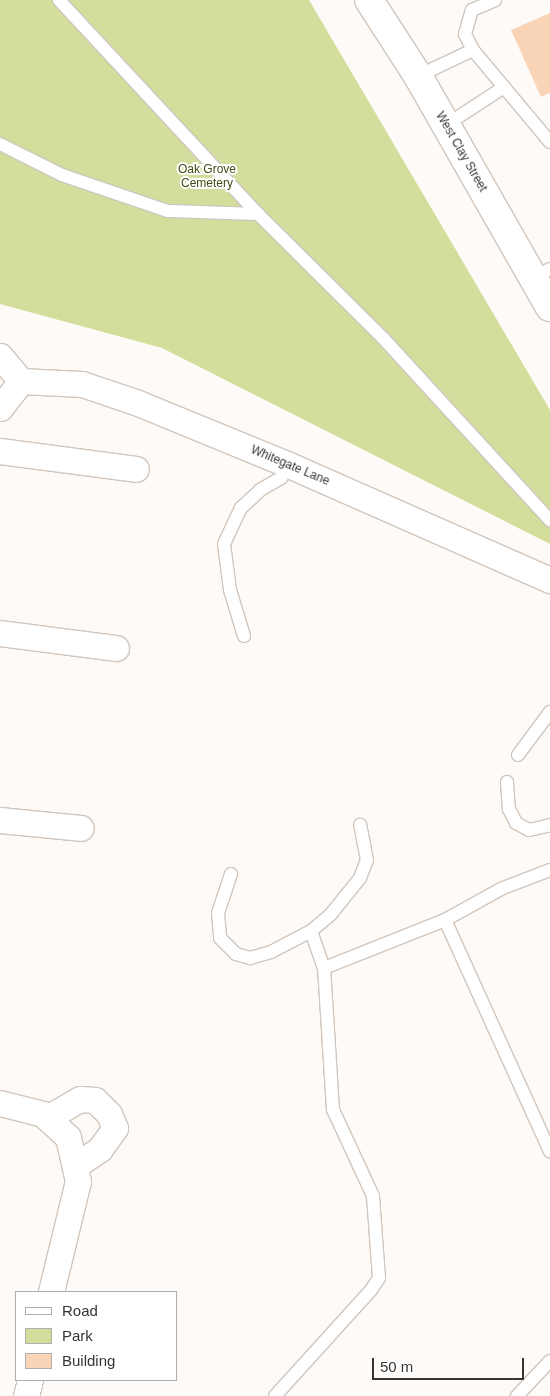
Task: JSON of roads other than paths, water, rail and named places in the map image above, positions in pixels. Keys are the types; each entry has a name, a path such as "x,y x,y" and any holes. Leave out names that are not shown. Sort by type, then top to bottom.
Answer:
{"main road":[{"name":"West Clay Street","path":"370,0 418,76 446,125 541,273 550,307"}],"street":[{"path":"0,356 21,381 0,408"},
{"name":"Whitegate Lane","path":"21,381 82,384 138,403 289,465 550,580"},
{"path":"0,451 136,469"},
{"path":"0,633 116,648"},
{"path":"0,820 82,828"},
{"path":"47,1118 80,1099 95,1100 110,1114 115,1128 100,1148 74,1166"},
{"path":"0,1102 47,1118 68,1137 78,1181 51,1291"},
{"path":"26,1396 30,1381"}],"lane":[{"path":"59,0 258,214 383,338 550,520"},
{"path":"495,0 472,10 465,34 473,50 550,142"},
{"path":"418,76 473,50"},
{"path":"446,125 504,88"},
{"path":"0,144 62,175 168,211 258,214"},
{"path":"244,636 230,590 224,544 241,508 260,490 281,478 289,465"},
{"path":"518,755 550,712"},
{"path":"507,782 509,809 516,823 529,830 550,825"},
{"path":"231,874 218,913 220,938 236,954 250,958 271,952 311,931 331,914 360,878 367,860 360,825"},
{"path":"324,968 445,920 504,888 550,870"},
{"path":"445,920 550,1151"},
{"path":"275,1396 371,1290 379,1278 373,1196 333,1110 324,968 311,931"},
{"path":"517,1396 550,1360"}],"park label":[{"name":"Oak Grove Cemetery","path":"207,177"}]}
